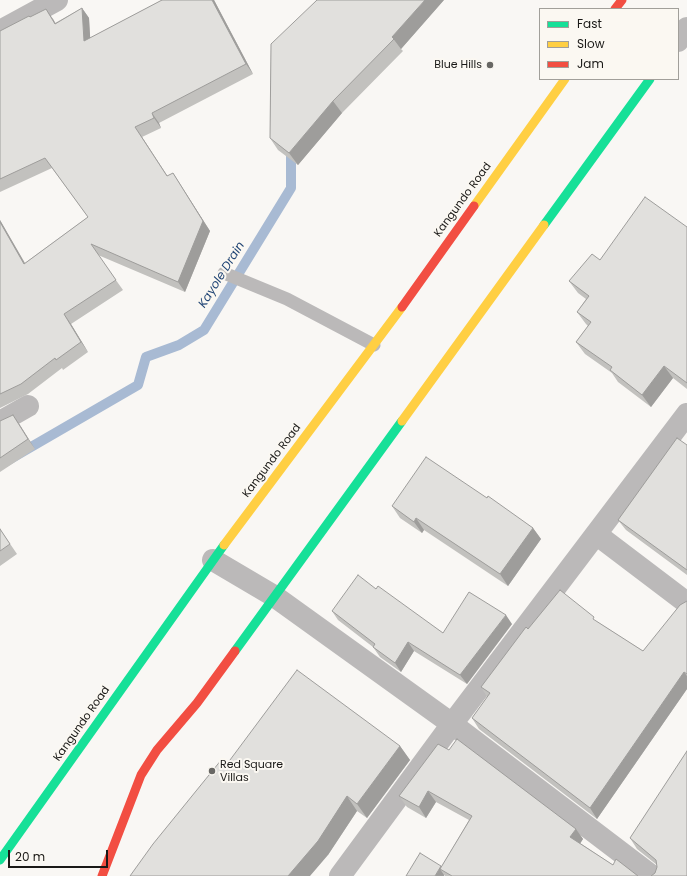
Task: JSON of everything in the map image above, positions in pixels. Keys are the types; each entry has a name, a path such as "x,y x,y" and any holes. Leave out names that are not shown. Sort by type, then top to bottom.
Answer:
{"main road":[{"path":"616,8 622,0"},
{"name":"Kangundo Road","path":"0,860 213,560 374,344 564,80"},
{"path":"102,876 141,775 153,756 173,729 197,703 649,80"}],"street":[{"path":"0,31 57,0"},
{"path":"679,39 687,28"},
{"path":"0,422 28,406"},
{"path":"340,876 452,724 687,414"},
{"path":"596,534 687,603"},
{"path":"213,560 274,596 452,724 652,876"}],"lane":[{"path":"224,273 287,299 374,344"}],"building":[{"path":"162,0 212,0 246,64 152,113 154,118 135,127 167,176 173,173 203,221 178,282 91,244 116,280 64,314 81,342 56,360 55,358 21,384 0,394 0,222 24,264 88,217 45,158 0,179 0,31 46,9 55,24 82,8 84,41"},
{"path":"317,0 425,0 392,37 394,39 333,101 289,153 270,138 271,44"},
{"path":"645,197 687,227 687,383 664,366 642,395 610,370 612,367 576,342 591,322 577,312 589,296 569,281 592,254 600,260"},
{"path":"13,415 28,439 0,458 0,421"},
{"path":"677,438 687,445 687,570 618,520"},
{"path":"426,457 487,498 488,496 533,528 500,574 416,518 414,522 392,506"},
{"path":"0,529 10,544 0,551"},
{"path":"358,575 376,589 378,586 443,633 469,592 506,615 460,675 408,642 395,663 373,647 375,644 332,611"},
{"path":"560,590 594,617 593,619 643,651 680,605 687,601 687,674 684,672 590,808 472,718 490,693 481,687 526,627 528,629"},
{"path":"297,670 400,746 357,804 347,796 318,841 288,876 130,876 153,844 222,759 227,764"},
{"path":"457,739 576,829 570,837 613,865 616,859 638,876 452,876 440,869 472,816 428,791 419,807 399,796 438,744 449,750"},
{"path":"687,751 687,876 651,876 655,873 657,867 656,860 630,838"},
{"path":"420,853 441,866 435,876 406,876"}],"waterway":[{"name":"Kayole Drain","path":"0,465 138,385 146,357 179,345 204,330 291,188 291,147"}],"traffic: fast":[{"path":"544,225 649,80"},
{"path":"235,651 402,421"},
{"path":"0,860 224,545"}],"traffic: slow":[{"path":"474,206 564,80"},
{"path":"402,421 544,225"},
{"path":"224,545 402,307"}],"traffic: jam":[{"path":"616,8 622,0"},
{"path":"402,307 474,206"},
{"path":"102,876 141,775 157,750 197,703 235,651"}],"place":[{"name":"Blue Hills","path":"490,65"},
{"name":"Red Square Villas","path":"212,771"}]}
